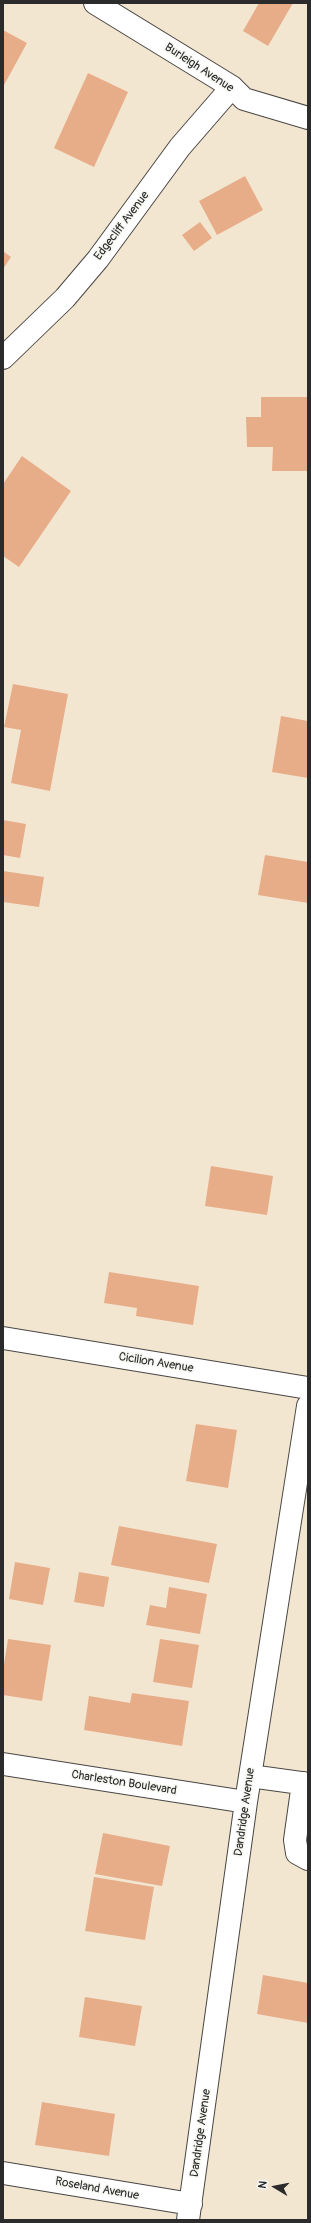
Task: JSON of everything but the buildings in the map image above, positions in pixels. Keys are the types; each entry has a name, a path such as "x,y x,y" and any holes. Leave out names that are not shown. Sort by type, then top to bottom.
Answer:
{"street":[{"name":"Burleigh Avenue","path":"95,3 232,87 244,99 308,118"},
{"name":"Edgecliff Avenue","path":"3,358 70,292 98,259 180,147 232,87"},
{"name":"Cicilion Avenue","path":"3,1338 308,1388"},
{"name":"Dandridge Avenue","path":"190,2212 246,1802 307,1427 308,1406"},
{"name":"Charleston Boulevard","path":"3,1764 246,1802"},
{"path":"250,1776 306,1784 295,1840 297,1853 308,1859"},
{"name":"Roseland Avenue","path":"3,2173 190,2212"}]}
